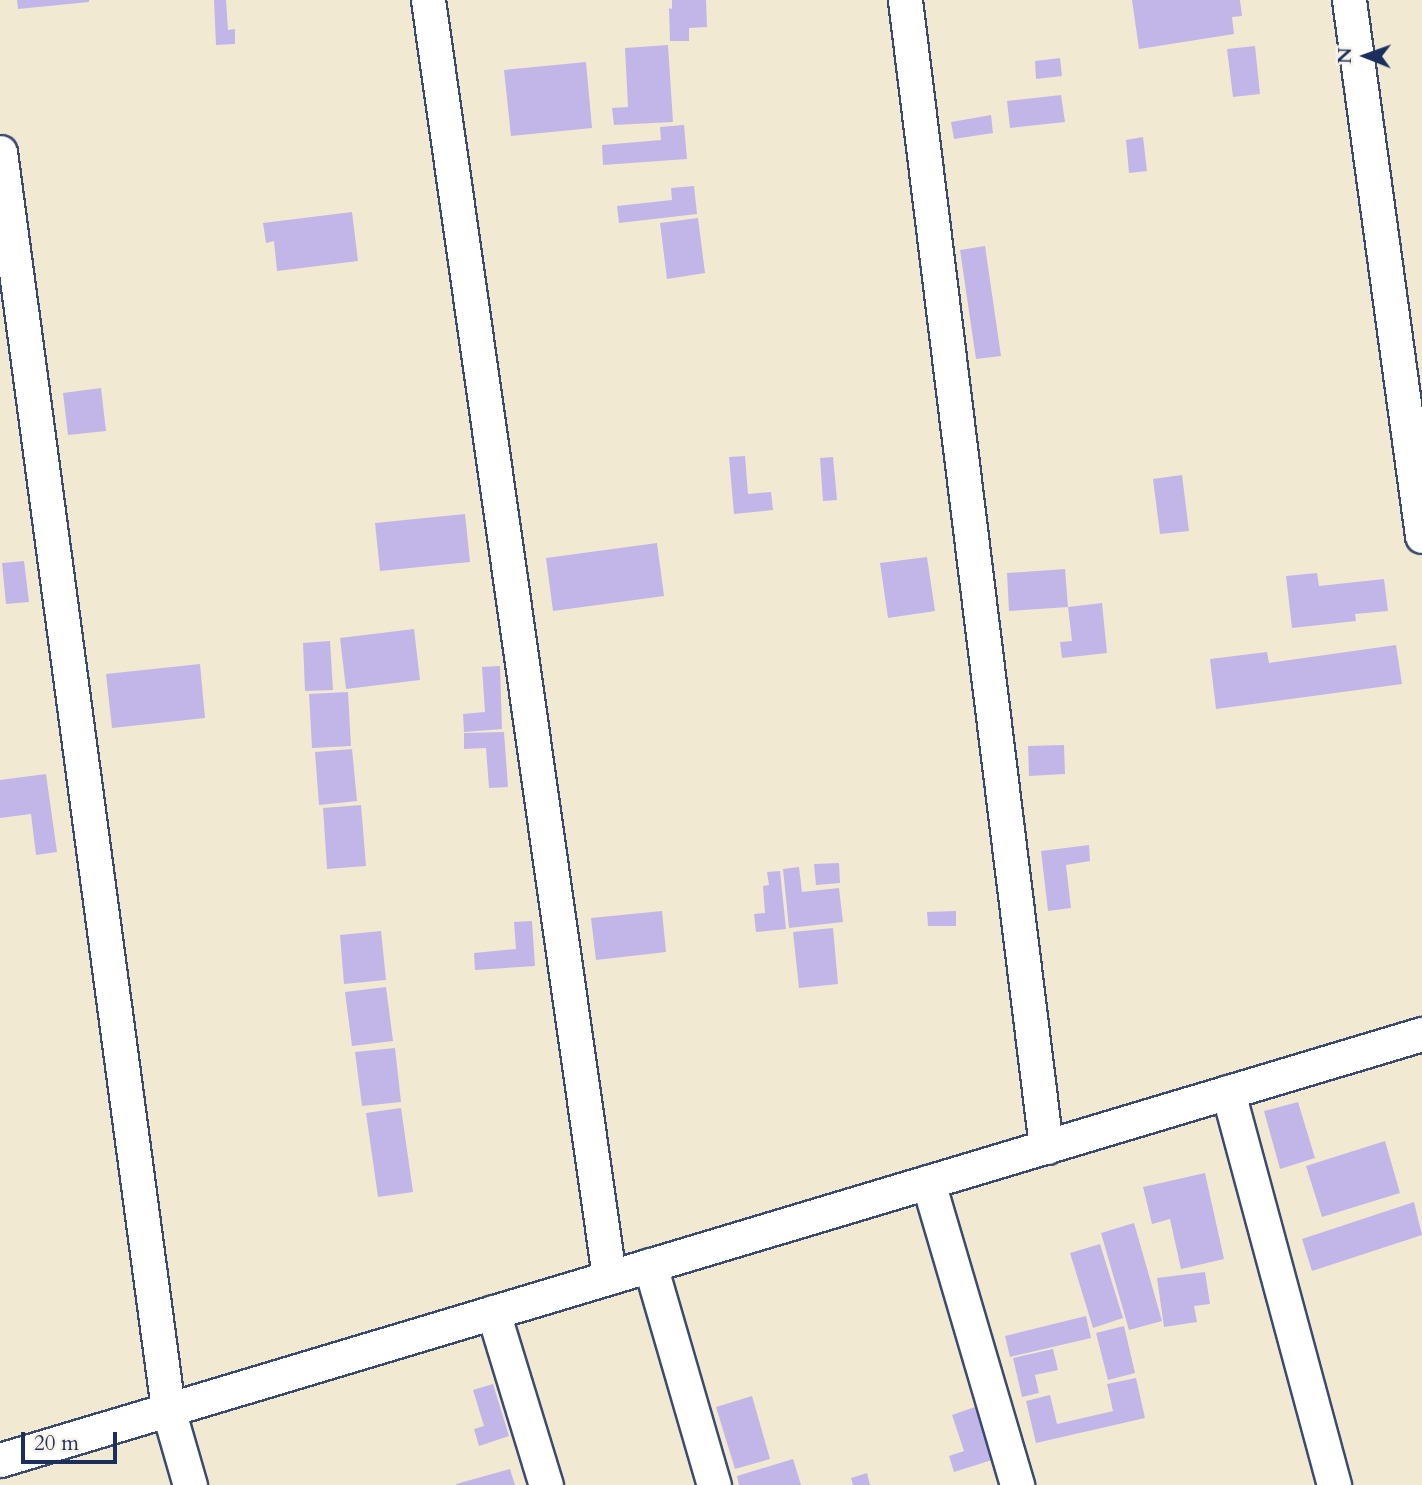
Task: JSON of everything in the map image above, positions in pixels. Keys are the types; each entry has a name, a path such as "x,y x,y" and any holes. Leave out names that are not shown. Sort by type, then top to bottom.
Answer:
{"street":[{"path":"428,0 609,1277"},
{"path":"905,0 1046,1147"},
{"path":"1349,0 1422,536"},
{"path":"0,152 168,1409 190,1485"},
{"path":"0,1460 1422,1034"},
{"path":"1228,1092 1335,1485"},
{"path":"928,1182 1017,1485"},
{"path":"650,1265 715,1485"},
{"path":"493,1312 546,1485"}],"building":[{"path":"17,0 89,0 89,2 18,9"},
{"path":"214,0 226,0 228,30 235,29 235,44 216,45"},
{"path":"672,0 706,0 707,27 689,28 689,41 670,41 669,8 672,9"},
{"path":"1132,0 1240,0 1242,16 1232,17 1234,34 1139,49"},
{"path":"668,45 673,122 614,125 612,108 628,107 625,48"},
{"path":"1255,46 1260,94 1233,97 1227,49"},
{"path":"1060,58 1062,76 1036,79 1035,61"},
{"path":"586,62 592,128 511,136 504,70"},
{"path":"1061,95 1065,122 1010,128 1007,101"},
{"path":"991,115 993,133 954,139 951,122"},
{"path":"684,125 687,159 603,165 602,145 661,140 660,127"},
{"path":"1143,137 1147,171 1129,173 1126,140"},
{"path":"694,186 697,214 619,223 617,206 672,200 671,188"},
{"path":"352,212 358,261 277,271 274,241 266,243 263,223"},
{"path":"698,218 705,273 667,279 660,223"},
{"path":"985,246 1001,356 976,359 960,250"},
{"path":"101,388 106,431 68,435 63,393"},
{"path":"745,456 748,494 771,492 773,510 734,514 729,457"},
{"path":"833,457 837,500 823,501 820,458"},
{"path":"1182,475 1189,531 1160,534 1153,479"},
{"path":"465,514 470,562 380,571 375,523"},
{"path":"657,543 664,596 553,611 546,558"},
{"path":"927,557 935,611 888,618 880,563"},
{"path":"24,561 29,602 6,604 2,563"},
{"path":"1065,569 1068,607 1009,611 1007,573"},
{"path":"1317,573 1319,586 1384,579 1388,611 1355,614 1356,621 1292,628 1286,576"},
{"path":"1102,603 1107,653 1062,658 1060,642 1072,641 1068,607"},
{"path":"414,629 420,680 346,689 340,638"},
{"path":"330,641 333,690 305,691 303,643"},
{"path":"1396,645 1402,684 1216,709 1210,659 1267,652 1269,663"},
{"path":"200,664 205,718 112,728 106,674"},
{"path":"500,666 502,729 464,732 463,714 485,712 482,667"},
{"path":"348,692 351,746 312,748 309,694"},
{"path":"504,732 508,787 489,788 486,748 464,749 464,733"},
{"path":"1064,745 1065,774 1029,776 1028,746"},
{"path":"352,749 357,801 319,805 315,752"},
{"path":"46,774 57,852 36,855 31,814 0,818 0,780"},
{"path":"361,805 366,866 327,869 323,808"},
{"path":"1089,845 1090,861 1066,865 1071,908 1048,911 1041,851"},
{"path":"839,863 840,883 816,885 814,864"},
{"path":"799,867 802,892 839,888 843,922 789,928 783,869"},
{"path":"780,871 786,929 756,932 754,914 765,913 763,886 769,885 767,872"},
{"path":"662,911 666,952 596,960 591,918"},
{"path":"956,911 956,926 928,926 927,912"},
{"path":"532,921 535,966 475,970 474,953 516,949 514,922"},
{"path":"833,928 838,984 799,988 793,932"},
{"path":"381,931 386,980 344,984 340,935"},
{"path":"386,987 393,1041 352,1046 345,992"},
{"path":"395,1048 401,1102 362,1106 355,1052"},
{"path":"1298,1102 1315,1158 1280,1169 1264,1111"},
{"path":"401,1108 413,1192 378,1197 366,1113"},
{"path":"1385,1141 1400,1193 1322,1217 1306,1166"},
{"path":"1205,1173 1224,1259 1181,1269 1170,1219 1152,1224 1143,1187"},
{"path":"1414,1202 1422,1235 1312,1271 1302,1239"},
{"path":"1134,1223 1162,1321 1129,1330 1101,1233"},
{"path":"1100,1244 1123,1318 1093,1328 1070,1253"},
{"path":"1205,1272 1210,1304 1194,1306 1197,1322 1164,1327 1157,1278"},
{"path":"1086,1316 1091,1338 1010,1357 1005,1336"},
{"path":"1124,1326 1135,1373 1108,1380 1096,1333"},
{"path":"1053,1349 1058,1370 1035,1375 1039,1393 1022,1397 1013,1358"},
{"path":"1136,1378 1145,1418 1036,1443 1026,1401 1050,1395 1057,1424 1113,1411 1107,1384"},
{"path":"493,1384 509,1436 479,1446 474,1429 484,1426 473,1390"},
{"path":"752,1396 770,1459 735,1469 716,1407"},
{"path":"975,1407 992,1460 954,1472 949,1456 964,1451 952,1415"},
{"path":"793,1459 801,1485 739,1485 737,1476"},
{"path":"510,1469 515,1485 456,1485 456,1484"},
{"path":"867,1473 870,1485 853,1485 851,1478"}]}
